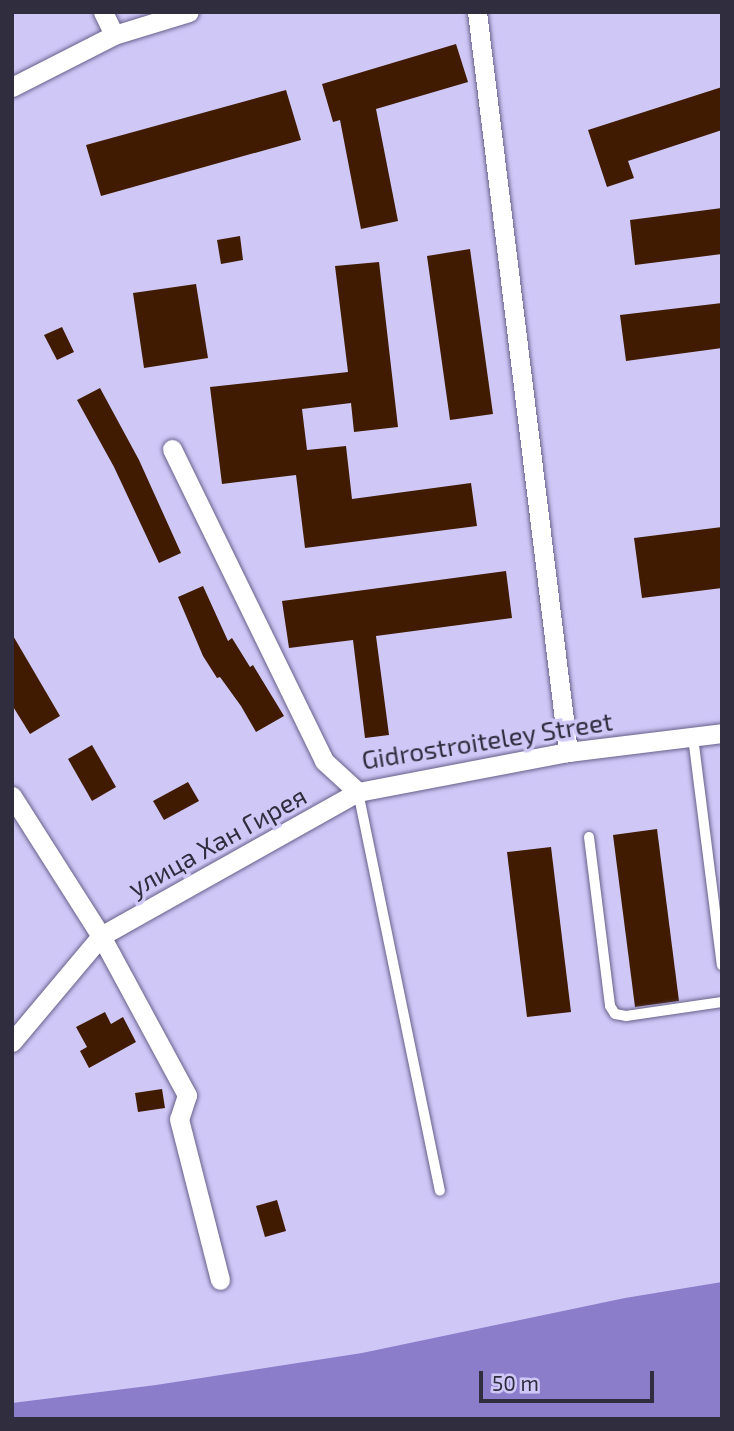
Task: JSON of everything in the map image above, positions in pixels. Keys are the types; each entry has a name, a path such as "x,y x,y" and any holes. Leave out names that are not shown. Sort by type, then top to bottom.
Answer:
{"street":[{"path":"103,12 114,35"},
{"path":"12,87 114,35 188,12"},
{"path":"477,12 568,752"},
{"name":"Gidrostroiteley Street","path":"172,449 324,761 358,792 568,752 722,733"},
{"name":"улица Хан Гирея","path":"12,1042 101,936 358,792"},
{"path":"12,796 101,936 187,1095 179,1119 220,1280"}],"lane":[{"path":"693,737 722,965"},
{"path":"358,792 440,1191"},
{"path":"589,837 610,1006 615,1014 626,1016 722,1002"}],"shaded area":[{"path":"722,1282 722,1419 12,1419 12,1403 156,1385 362,1353 625,1298"}],"building":[{"path":"456,44 468,82 376,109 398,221 361,229 340,120 333,122 322,84"},
{"path":"722,87 722,130 628,161 634,178 607,187 588,130"},
{"path":"286,90 301,140 101,196 86,145"},
{"path":"722,208 722,254 635,265 630,220"},
{"path":"240,236 243,260 221,264 217,240"},
{"path":"470,249 493,414 450,420 427,256"},
{"path":"379,262 398,427 354,432 351,403 302,409 307,450 346,446 352,499 471,483 477,526 305,548 296,475 222,484 210,387 348,372 335,266"},
{"path":"196,284 208,358 144,368 133,293"},
{"path":"722,303 722,348 626,361 620,315"},
{"path":"62,327 74,352 57,360 44,335"},
{"path":"100,388 139,460 181,553 159,563 114,467 77,400"},
{"path":"722,527 722,588 642,598 634,538"},
{"path":"506,571 512,618 376,636 389,735 365,738 353,640 289,648 282,601"},
{"path":"203,586 228,641 232,638 250,667 253,665 284,716 256,732 241,706 220,677 217,678 203,656 178,597"},
{"path":"12,634 60,716 30,734 12,705"},
{"path":"92,745 116,787 92,801 68,759"},
{"path":"188,782 199,801 164,820 153,801"},
{"path":"657,829 679,1001 635,1007 613,835"},
{"path":"551,847 571,1012 527,1017 507,852"},
{"path":"105,1012 111,1024 123,1017 136,1042 89,1068 80,1051 87,1047 76,1027"},
{"path":"162,1089 165,1108 138,1112 135,1093"},
{"path":"277,1200 286,1231 265,1237 256,1206"}]}
